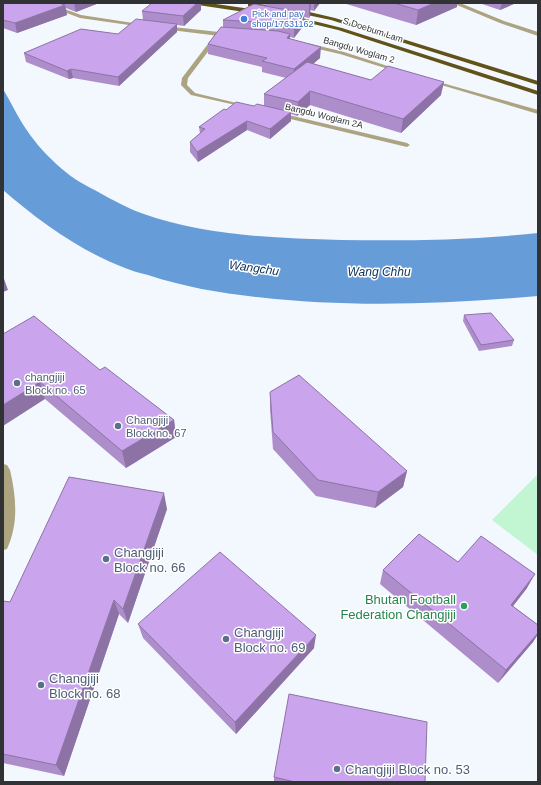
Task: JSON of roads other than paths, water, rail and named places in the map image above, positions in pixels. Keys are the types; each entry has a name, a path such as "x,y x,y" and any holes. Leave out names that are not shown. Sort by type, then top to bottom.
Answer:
{"highway":[{"name":"S Doebum Lam","path":"198,3 283,16 321,24 538,93"},
{"name":"S Doebum Lam","path":"238,3 289,6 538,84"}],"street":[{"path":"43,3 80,16 149,26"},
{"path":"455,3 502,22 538,34"},
{"path":"157,27 238,35"},
{"path":"219,34 185,78 184,85 193,94 254,109"},
{"name":"Bangdu Woglam 2","path":"300,43 342,53 409,74"},
{"path":"424,78 538,112"},
{"name":"Bangdu Woglam 2A","path":"270,112 407,145"},
{"path":"3,468 5,470 10,496 10,525 3,545"}],"water":[{"name":"Wang Chhu","path":"3,89 30,134 42,150 57,165 80,182 136,211 165,221 190,227 265,237 341,240 415,240 465,239 538,233 538,296 433,303 327,303 243,295 202,289 175,283 128,269 108,261 76,244 31,213 3,190"}],"place":[{"name":"Pick and pay shop/17631162","path":"244,19"},
{"name":"changjiji Block no. 65","path":"17,383"},
{"name":"Changjiji Block no. 67","path":"118,426"},
{"name":"Changjiji Block no. 66","path":"106,559"},
{"name":"Bhutan Football Federation Changjiji","path":"464,606"},
{"name":"Changjiji Block no. 69","path":"226,639"},
{"name":"Changjiji Block no. 68","path":"41,685"},
{"name":"Changjiji Block no. 53","path":"337,769"}],"water label":[{"name":"Wangchu","path":"254,268"}]}
